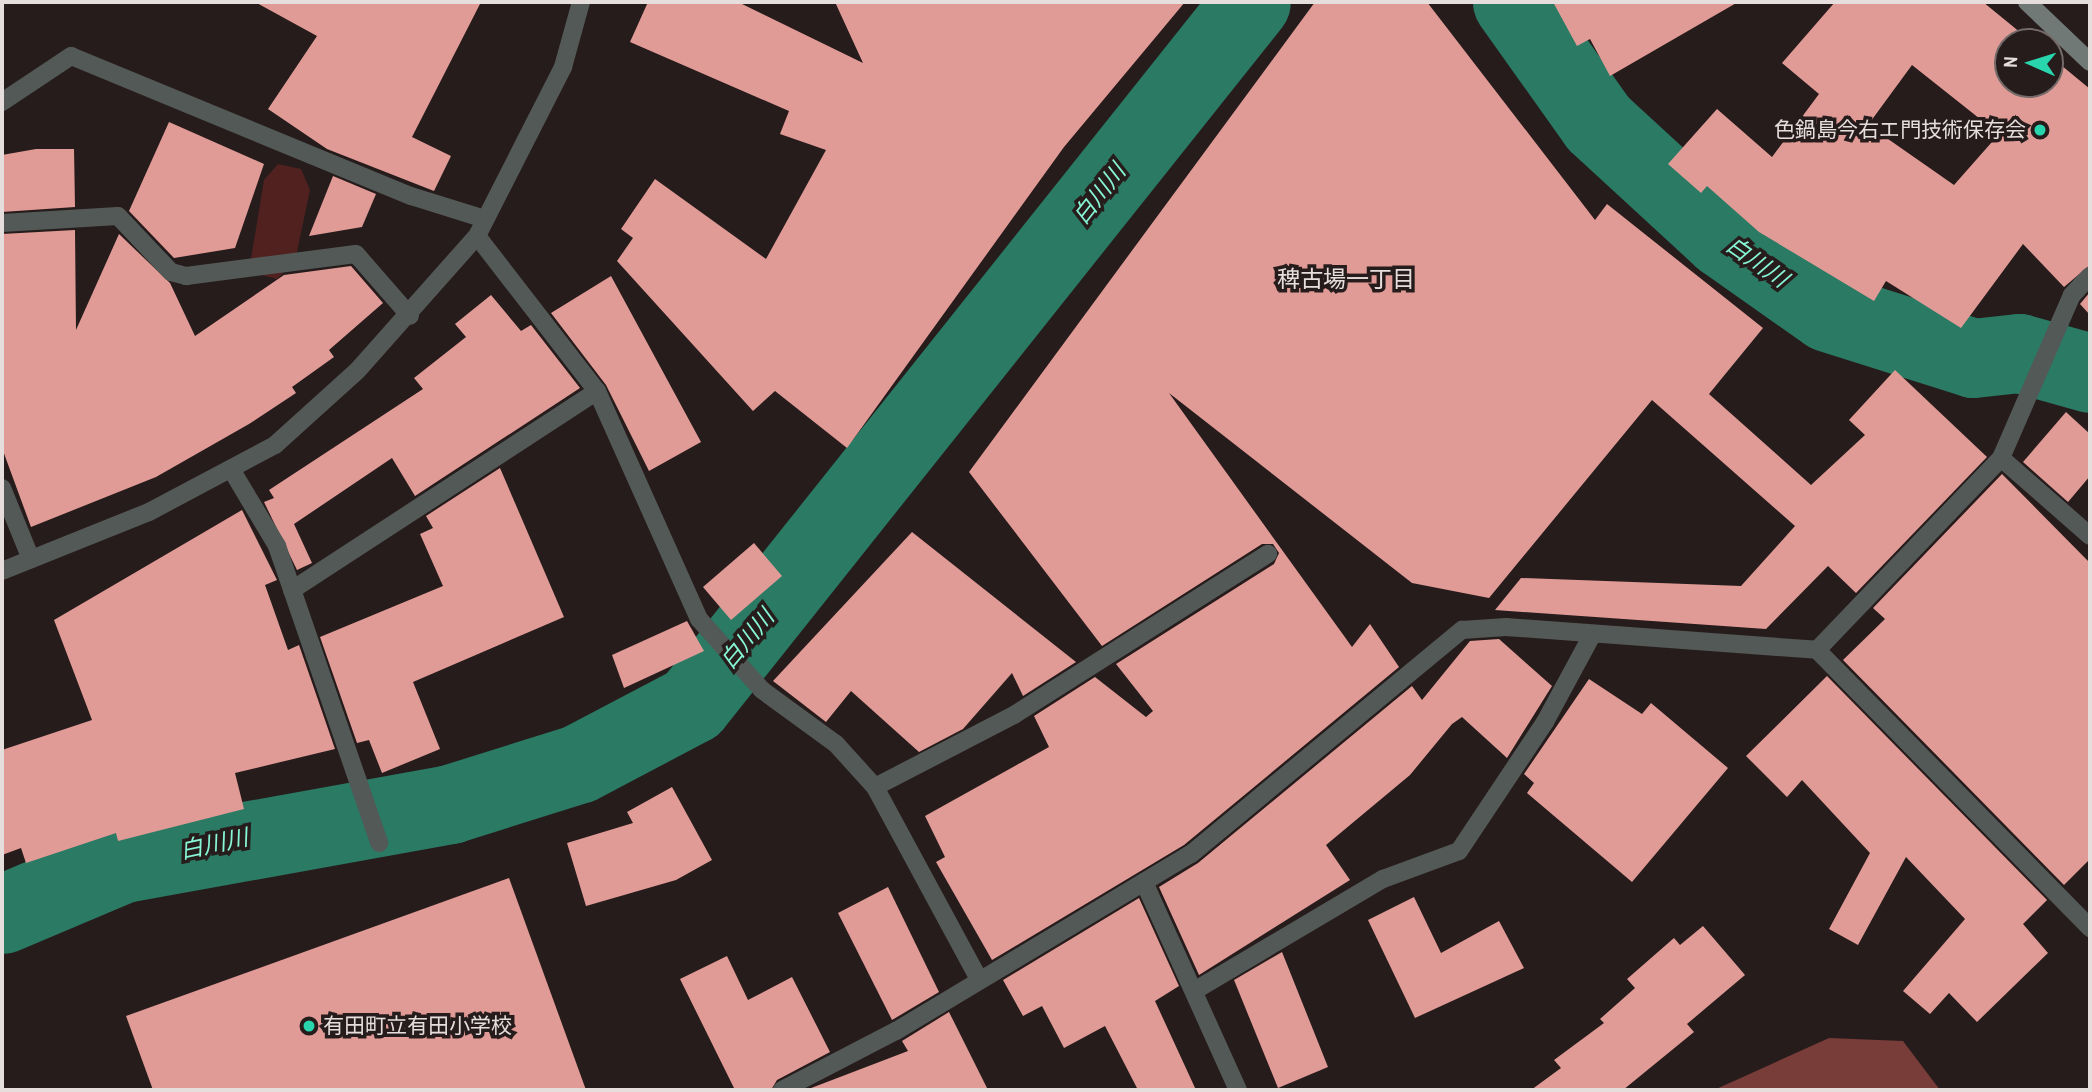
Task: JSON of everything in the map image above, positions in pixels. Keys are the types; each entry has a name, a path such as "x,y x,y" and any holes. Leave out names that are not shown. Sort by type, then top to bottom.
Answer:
{"main road":[{"path":"2027,2 2090,62"}],"street":[{"path":"2,571 149,512 275,444 410,316 477,236 563,66 581,2"},
{"path":"2,102 71,56 411,195 485,219"},
{"path":"2,223 118,216 171,272 186,276 356,254 410,316"},
{"path":"477,236 597,391 699,618 762,690 836,744 875,788 979,979"},
{"path":"1817,650 2001,458 2030,402 2072,295 2090,276"},
{"path":"292,590 597,391"},
{"path":"2001,458 2090,536"},
{"path":"231,469 277,546 379,843"},
{"path":"2,488 31,559"},
{"path":"875,788 1014,715 1268,554"},
{"path":"782,1090 979,979 1191,854 1462,630 1592,635 1817,650 2090,928"},
{"path":"1194,992 1383,879 1459,851 1545,722 1592,635"},
{"path":"1144,882 1238,1090"}],"shaded area":[{"path":"278,164 301,169 310,190 295,261 277,279 253,273 250,265 264,180"},
{"path":"1829,1038 1903,1041 1940,1090 1714,1090"}],"building":[{"path":"255,2 481,2 412,137 451,156 434,191 327,149 268,109 317,36"},
{"path":"648,2 738,2 863,63 835,2 1185,2 1064,147 847,448 775,391 753,411 617,261 633,238 621,229 655,179 766,259 826,150 780,134 789,111 630,42"},
{"path":"1315,2 1427,2 1595,220 1607,204 1763,328 1709,394 1811,485 1865,435 1849,420 1895,370 1987,457 1856,593 1828,566 1766,629 1495,610 1521,578 1741,586 1795,526 1652,400 1489,598 1412,583 1169,393 1352,647 1370,624 1399,667 1184,845 992,960 936,862 945,857 925,816 1049,747 1034,716 1095,677 1146,717 1153,711 1116,664 1274,564 1279,553 1273,544 1262,544 1102,646 969,472"},
{"path":"1553,2 1738,2 1610,76 1590,39 1577,46"},
{"path":"1835,2 1983,2 2015,28 1994,28 1994,98 2064,98 2064,68 2090,89 2090,265 2064,287 2023,244 1961,328 1886,281 1874,301 1759,232 1707,186 1701,193 1668,164 1717,109 1772,157 1819,94 1782,63","holes":["1912,65 1999,134 1954,185 1868,125"]},
{"path":"169,122 264,164 235,248 174,258 129,211"},
{"path":"36,149 74,149 75,207 2,212 2,155"},
{"path":"333,176 376,194 362,227 309,236"},
{"path":"75,230 76,330 119,234 170,283 195,336 284,275 351,266 383,303 329,350 334,357 292,387 296,393 249,424 156,477 31,527 2,448 2,234"},
{"path":"611,276 701,442 649,471 606,385 551,313"},
{"path":"2090,292 2090,315 2080,304"},
{"path":"491,295 521,331 531,325 580,388 415,496 392,458 294,524 312,563 297,570 264,502 274,498 269,490 423,389 414,378 466,337 455,324"},
{"path":"2066,412 2090,434 2090,476 2068,502 2023,462"},
{"path":"500,468 564,617 413,682 440,749 382,773 369,740 357,743 320,637 443,586 420,534 433,528 426,516"},
{"path":"2002,474 2090,563 2090,859 2064,885 1843,660 1885,619 1873,608"},
{"path":"242,510 277,580 265,585 288,650 299,645 335,749 235,773 244,809 118,841 116,833 26,863 21,848 2,855 2,750 92,720 54,620"},
{"path":"912,532 1076,662 1023,696 1012,673 963,729 919,752 851,691 826,722 773,681"},
{"path":"754,543 782,576 731,620 703,587"},
{"path":"687,621 704,651 624,688 612,655"},
{"path":"1499,639 1552,686 1507,758 1462,717 1452,724 1410,775 1326,845 1350,880 1199,975 1159,887 1198,863 1412,686 1422,700 1470,641"},
{"path":"1827,676 2047,900 2023,924 2048,953 1977,1022 1949,993 1930,1014 1903,991 1965,919 1906,857 1858,945 1829,929 1870,853 1802,780 1787,797 1746,756"},
{"path":"1589,679 1642,714 1651,703 1728,768 1632,882 1527,793 1534,783 1524,774"},
{"path":"672,787 712,860 676,880 586,906 567,843 633,823 627,812"},
{"name":"有田町立有田小学校","path":"509,878 586,1090 153,1090 126,1016"},
{"path":"888,887 939,992 892,1020 838,913"},
{"path":"1414,897 1441,953 1499,921 1524,968 1415,1018 1368,920"},
{"path":"1139,898 1179,986 1155,1001 1196,1090 1138,1090 1105,1026 1064,1048 1042,1006 1023,1016 1003,980"},
{"path":"1703,926 1745,975 1687,1024 1694,1032 1623,1090 1531,1090 1561,1068 1554,1060 1604,1023 1600,1019 1635,988 1627,979 1674,938 1680,945"},
{"path":"1282,952 1328,1067 1278,1088 1234,980"},
{"path":"727,956 748,1000 792,977 830,1052 777,1080 771,1090 735,1090 680,979"},
{"path":"949,1012 988,1090 806,1090 908,1051 902,1041"}],"waterway":[{"name":"白川川","path":"2,914 123,863 450,804 578,764 692,704 1251,2"},
{"name":"白川川","path":"1512,2 1598,123 1723,238 1828,312 1973,358 2019,353 2090,373"}],"place":[{"name":"色鍋島今右エ門技術保存会","path":"2040,130"},
{"name":"有田町立有田小学校","path":"309,1026"}],"district":[{"name":"稗古場一丁目","path":"1346,279"}]}
